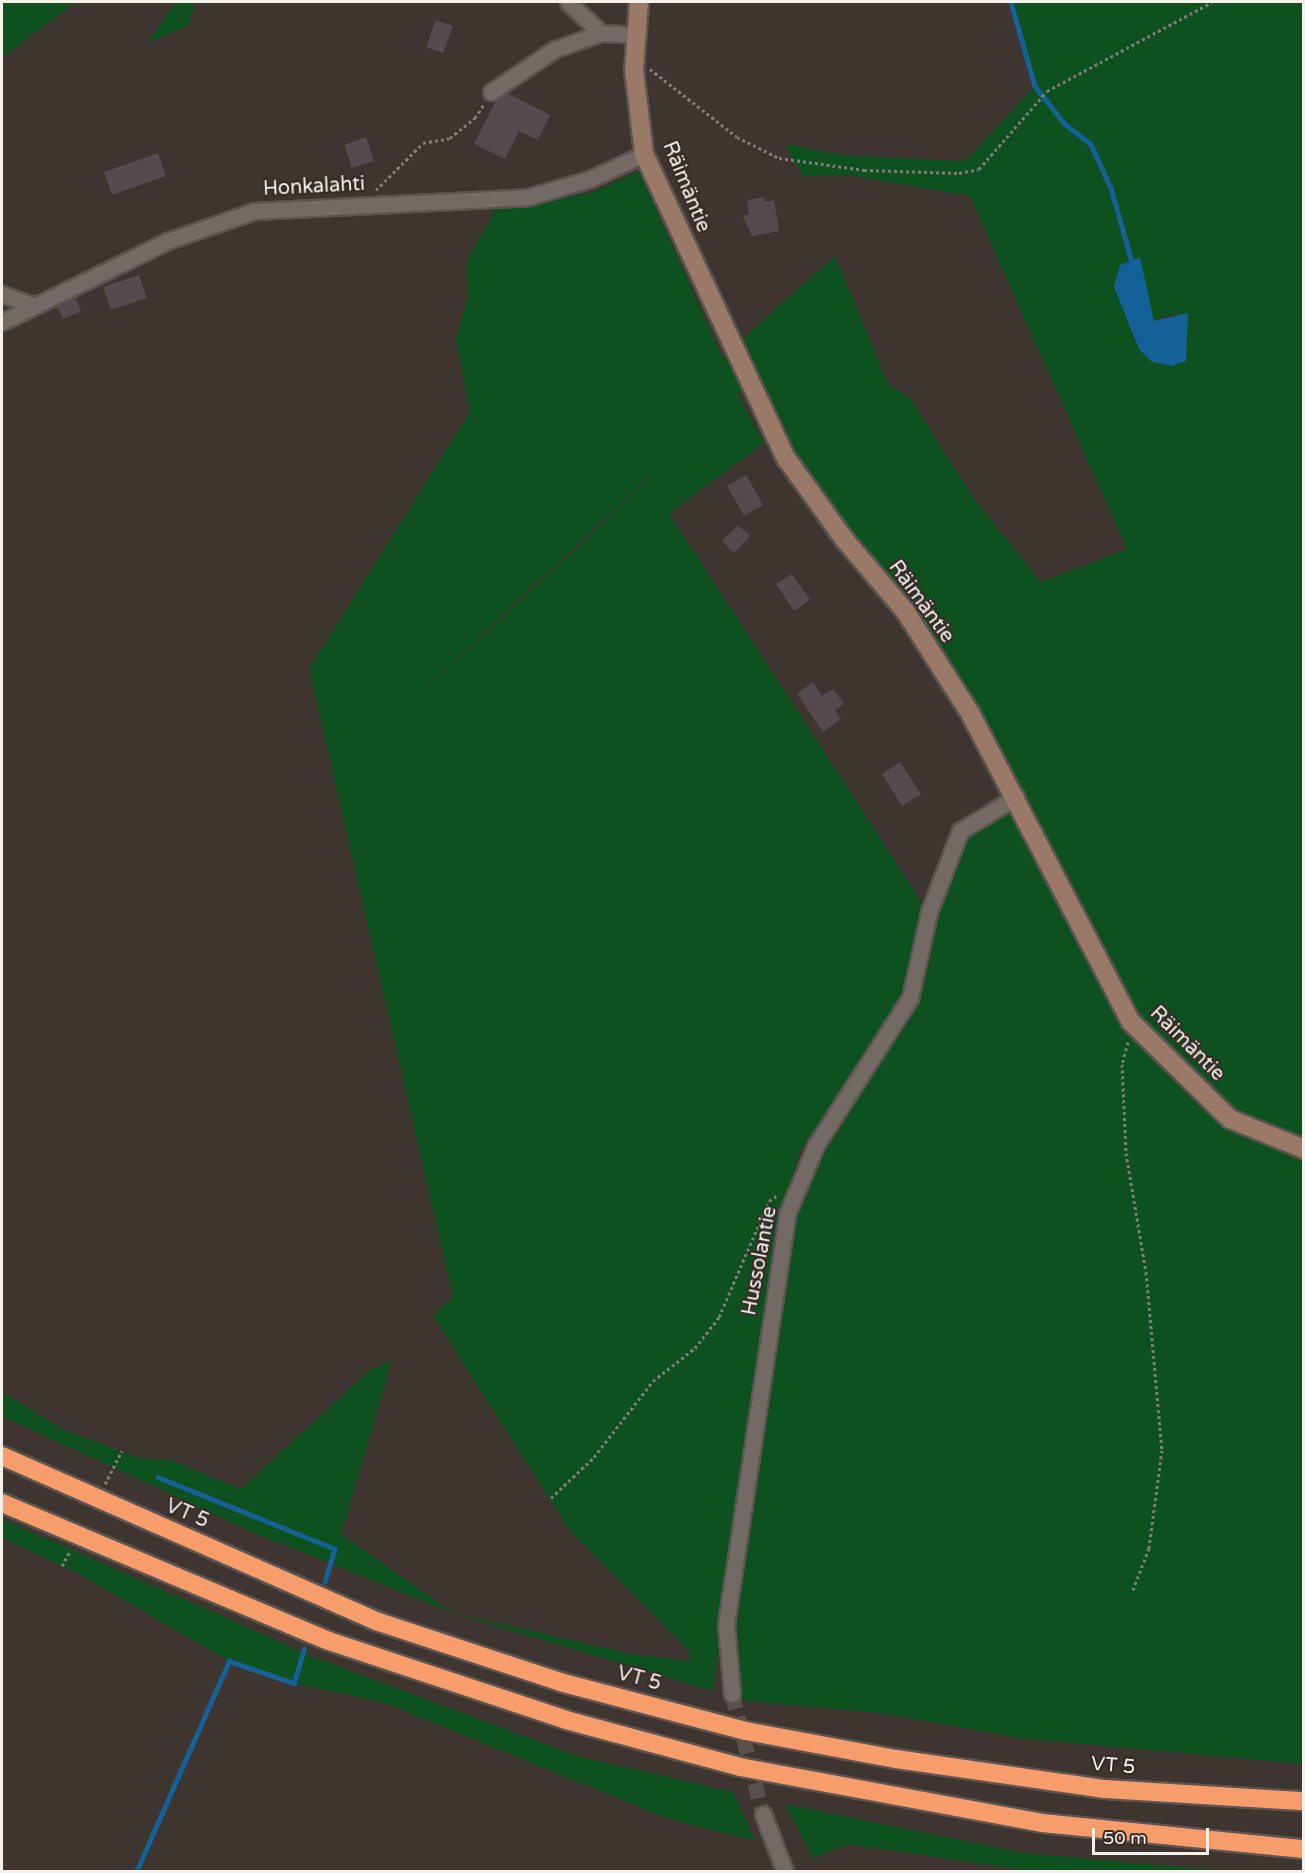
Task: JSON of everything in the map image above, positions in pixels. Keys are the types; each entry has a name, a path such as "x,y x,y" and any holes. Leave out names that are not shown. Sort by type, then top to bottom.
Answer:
{"highway":[{"name":"VT 5","path":"2,1456 379,1622 560,1682 746,1731 896,1759 1105,1789 1304,1801"},
{"path":"2,1503 329,1641 566,1720 740,1767 1042,1822 1304,1848"}],"street":[{"path":"568,2 601,33"},
{"name":"Räimäntie","path":"639,2 634,70 644,154 786,458 844,539 905,611 1016,797 1138,1029 1230,1119 1304,1149"},
{"path":"491,92 555,49 601,33 636,35"},
{"name":"Honkalahti","path":"2,322 33,304 167,241 254,211 528,197 590,179 644,154"},
{"path":"2,294 33,304"},
{"name":"Hussolantie","path":"732,1694 726,1624 787,1214 816,1145 910,998 929,912 960,831 1016,797"},
{"path":"763,1814 785,1872"}],"path":[{"path":"634,70 654,69 737,137 779,158 864,170 959,173 979,169 1047,91 1153,39 1212,2"},
{"path":"360,206 423,143 450,138 475,118 491,92"},
{"path":"1133,1590 1149,1548 1162,1450 1162,1407 1122,1094 1122,1064 1128,1039 1138,1029"},
{"path":"551,1498 594,1457 653,1381 695,1348 719,1317 769,1201 801,1181"},
{"path":"104,1485 122,1451"},
{"path":"63,1566 70,1551"}],"green space":[{"path":"2,2 76,2 2,57"},
{"path":"176,2 195,2 188,26 147,43"},
{"path":"1011,2 1303,2 1303,1764 1018,1738 888,1714 748,1701 732,1694 726,1624 787,1214 816,1145 910,998 960,831 1016,797 970,713 844,539 749,384 738,395 764,443 669,513 923,904 904,993 800,1151 781,1213 713,1691 453,1613 632,1654 689,1661 689,1651 571,1532 433,1316 453,1297 309,669 470,412 456,338 468,298 466,262 496,209 591,193 639,171 722,357 835,256 888,384 909,397 974,499 1041,582 1127,549 970,196 848,175 803,176 785,144 848,156 966,161 1035,86","holes":["1115,287 1147,297 1154,321 1178,311 1139,349","650,478 410,705 520,598"]},
{"path":"392,1360 341,1534 453,1613 257,1534 2,1416 2,1392 64,1430 139,1458 171,1460 241,1489 370,1370"},
{"path":"2,1519 319,1659 577,1756 733,1792 755,1841 669,1819 385,1703 294,1683 229,1661 76,1572 2,1538"},
{"path":"785,1804 1024,1853 1229,1871 1036,1872 848,1844 813,1858"}],"water":[{"path":"1140,257 1154,321 1188,313 1186,361 1172,366 1152,362 1139,349 1114,287 1120,265"}],"building":[{"path":"436,20 453,26 443,53 426,47"},
{"path":"507,93 550,115 538,140 519,131 505,159 474,144 497,99"},
{"path":"366,137 374,161 352,168 344,145"},
{"path":"158,153 166,176 112,195 104,172"},
{"path":"764,197 765,202 774,200 779,231 752,236 743,216 749,214 747,200"},
{"path":"139,275 147,298 111,310 103,287"},
{"path":"75,297 81,311 63,319 57,306"},
{"path":"746,475 763,505 744,516 727,486"},
{"path":"738,525 750,536 734,553 722,541"},
{"path":"792,574 810,600 794,611 776,584"},
{"path":"813,682 822,696 833,689 844,704 835,710 841,719 823,732 797,694"},
{"path":"900,762 921,794 902,806 882,774"}],"waterway":[{"path":"1011,2 1035,86 1064,123 1091,144 1111,188 1131,258"},
{"path":"158,1477 335,1549 325,1581"},
{"path":"136,1872 229,1661 294,1683 304,1649"}],"tunnel":[{"path":"732,1694 763,1814"}]}
